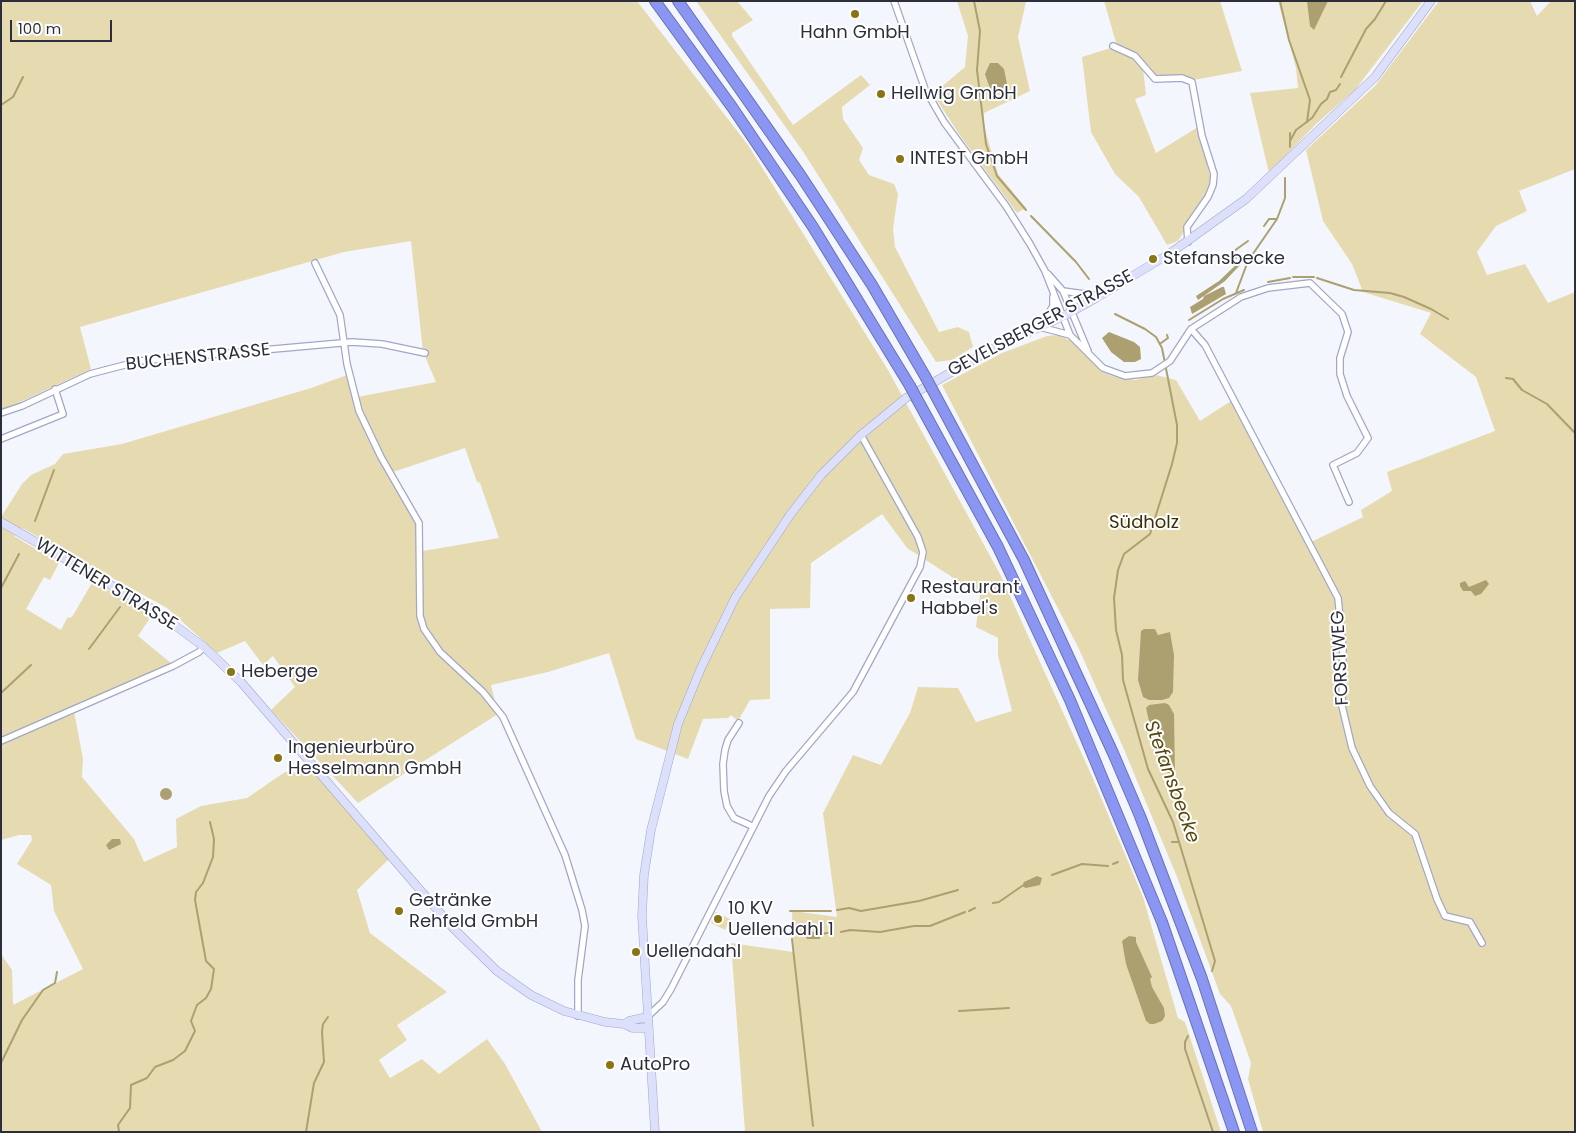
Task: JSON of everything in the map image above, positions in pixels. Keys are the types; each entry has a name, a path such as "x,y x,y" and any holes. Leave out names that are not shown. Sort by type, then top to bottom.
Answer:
{"highway":[{"path":"655,1 732,107 808,219 910,386 998,548 1070,700 1162,922 1234,1132"},
{"path":"678,1 801,176 872,285 925,376 1024,560 1140,816 1202,980 1252,1132"}],"main road":[{"name":"GEVELSBERGER STRASSE","path":"655,1132 643,934 644,875 658,794 678,724 701,668 735,598 806,493 860,435 906,398 992,349 1067,314 1099,296 1188,242 1246,199 1349,103 1385,64 1431,1"},
{"name":"WITTENER STRASSE","path":"1,522 154,610 204,647 244,684 452,926 497,971 531,995 578,1016"},
{"path":"578,1016 624,1024 632,1028 648,1028"},
{"path":"624,1024 647,1016"}],"street":[{"path":"894,1 925,89 948,129 1014,218 1045,271 1054,296 1081,330 1089,354"},
{"path":"1113,46 1135,56 1155,79 1182,78 1192,82 1202,136 1214,174 1208,197 1187,228 1188,242"},
{"path":"314,263 338,311 359,411 381,457 419,523 420,616 424,629 440,652 483,692 503,717 565,855 585,926 577,988 578,1016"},
{"path":"1045,271 1063,291 1070,335"},
{"path":"1054,296 1053,306 1040,327 1070,335 1103,368 1126,376 1145,375 1163,367 1170,361 1191,329 1241,297 1268,288 1302,282 1316,287 1342,314 1348,332 1340,358 1340,374 1347,396 1368,438 1357,453 1334,465 1348,502"},
{"path":"1063,291 1099,296"},
{"name":"FORSTWEG","path":"1191,329 1205,345 1338,598 1343,648 1342,706 1352,748 1370,786 1389,813 1415,834 1437,899 1445,916 1470,922 1482,943"},
{"name":"BUCHENSTRASSE","path":"1,413 22,406 90,374 140,361 344,342 382,344 425,353"},
{"path":"1,439 63,414 55,389"},
{"path":"647,1016 663,1002 671,989 752,826 786,771 853,692 920,567 923,552 918,538 860,435"},
{"path":"1,741 172,666 199,652 204,647"},
{"path":"739,723 728,740 725,750 722,764 724,791 727,806 734,818 752,826"}],"green space":[{"path":"1,1 637,1 748,145 888,370 1000,574 1091,774 1143,897 1178,1018 1185,1022 1221,1132 745,1132 731,943 793,952 792,911 837,917 823,813 853,755 881,765 910,713 918,687 958,688 976,722 1012,711 998,656 998,638 976,627 980,595 907,548 882,514 811,563 810,608 770,609 770,699 750,700 738,721 731,715 728,718 703,719 688,759 636,739 609,653 548,672 491,685 498,714 358,803 271,710 295,687 273,656 263,665 245,641 217,653 167,608 22,528 14,536 59,563 50,580 44,577 26,609 61,630 67,618 72,617 93,581 152,615 138,636 172,664 73,706 83,759 82,777 134,839 144,862 177,847 176,819 201,806 247,798 285,772 316,774 390,858 357,890 370,933 447,992 397,1025 407,1040 379,1060 390,1078 422,1059 439,1074 487,1039 505,1064 542,1132 1,1132 1,954 12,970 13,1005 83,969 54,911 51,885 17,864 32,840 31,835 19,835 1,840 1,517 22,484 31,475 55,464 63,454 122,444 311,388 347,375 352,398 436,382 423,352 411,241 344,252 80,327 91,369 1,411","holes":["465,448 477,482 480,483 499,538 423,551 419,563 417,524 393,472"]},
{"path":"696,1 737,1 753,20 732,33 732,36 793,125 861,75 870,85 842,107 843,119 863,148 859,160 869,175 894,184 898,194 893,229 895,247 939,332 958,327 969,332 973,347 952,360 936,362 804,153"},
{"path":"957,1 1028,1 1026,2 1018,37 1030,91 984,113 983,123 998,174 1026,208 1017,213 961,137 933,94 965,67 968,36"},
{"path":"1104,1 1220,1 1242,71 1194,80 1182,75 1155,75 1143,69 1146,95 1135,99 1156,153 1198,127 1211,180 1206,197 1178,241 1167,245 1139,197 1115,174 1091,132 1082,57 1117,46"},
{"path":"1278,1 1423,1 1355,90 1316,124 1269,173 1250,93 1298,88 1296,68"},
{"name":"Südholz","path":"1439,1 1530,1 1537,16 1551,1 1575,1 1575,169 1519,191 1527,211 1496,226 1477,252 1487,275 1525,264 1548,303 1575,292 1575,1132 1263,1132 1248,1079 1251,1063 1231,1006 1220,994 1177,877 1123,747 1078,647 942,385 1002,353 1047,336 1059,335 1071,341 1102,372 1115,377 1135,380 1156,375 1176,380 1200,421 1231,401 1311,542 1363,517 1361,510 1392,491 1387,472 1495,431 1476,377 1420,334 1431,313 1363,292 1352,264 1323,221 1306,150 1375,86"},
{"path":"716,912 730,919 725,930 711,923"}],"shaded area":[{"path":"1307,1 1328,1 1314,30 1310,26"},
{"path":"990,63 998,63 1004,69 1007,84 1001,91 991,90 988,83 985,74"},
{"path":"1239,262 1241,264 1225,281 1198,300 1196,296 1219,281"},
{"path":"1224,287 1226,294 1192,314 1190,307 1203,299 1204,296"},
{"path":"1109,332 1134,342 1140,347 1141,359 1135,362 1124,362 1111,352 1102,338"},
{"path":"1486,580 1489,584 1481,594 1475,596 1471,591 1463,591 1460,586 1460,583 1465,581 1469,587"},
{"path":"1144,629 1155,629 1158,635 1170,632 1174,655 1173,692 1169,698 1149,700 1143,697 1138,680 1141,631"},
{"path":"1165,703 1169,705 1174,714 1175,775 1160,770 1146,708 1149,705"},
{"path":"164,788 168,788 172,794 168,800 164,800 160,796 160,792"},
{"path":"112,839 120,839 121,844 109,850 106,845"},
{"path":"1037,876 1042,878 1040,885 1026,888 1022,886 1024,882"},
{"path":"820,931 820,939 807,939 808,932"},
{"path":"1129,936 1136,937 1136,942 1152,977 1150,979 1152,987 1164,1008 1165,1016 1162,1021 1154,1024 1146,1021 1126,964 1122,941"}],"waterway":[{"name":"Stefansbecke","path":"974,1 980,31 977,70 986,144 997,176 1026,210"},
{"path":"1280,1 1289,40 1310,100 1307,122"},
{"path":"1341,77 1366,29 1375,19 1386,1"},
{"path":"1,105 13,97 23,77"},
{"path":"1290,147 1290,141 1296,130 1312,118 1321,104 1327,99 1330,92 1336,90 1340,84"},
{"path":"1290,133 1290,141"},
{"path":"1236,293 1248,261 1277,219 1285,198 1285,178"},
{"name":"Stefansbecke","path":"1031,216 1076,262 1089,279"},
{"path":"1264,226 1269,219 1277,219"},
{"path":"1236,258 1234,251 1248,241"},
{"path":"1293,277 1314,277"},
{"path":"1268,282 1290,278"},
{"path":"1317,278 1354,290 1390,293 1404,297 1448,319"},
{"path":"1189,320 1223,299 1244,290"},
{"name":"Stefansbecke","path":"1115,314 1145,329 1156,337 1162,348 1177,425 1177,443 1172,464 1150,534 1124,554 1118,570 1114,598 1116,630 1122,655 1123,680 1148,769 1173,822 1215,961 1212,971"},
{"path":"1161,343 1168,338 1167,335"},
{"path":"1506,378 1513,379 1522,390 1547,404 1575,433"},
{"path":"35,521 54,470"},
{"path":"1,588 19,554"},
{"path":"89,649 120,607"},
{"path":"1,693 31,665"},
{"path":"119,1132 118,1125 130,1108 131,1085 147,1078 155,1067 173,1060 185,1051 195,1031 191,1021 197,1005 206,998 211,989 214,969 206,961 195,900 196,892 203,883 213,857 214,839 210,822"},
{"name":"Stefansbecke","path":"1172,842 1179,842"},
{"path":"1113,864 1118,862"},
{"path":"1052,875 1082,864 1108,866"},
{"path":"993,903 999,902 1022,886"},
{"path":"837,910 849,908 861,911 919,901 958,890"},
{"path":"969,911 975,908"},
{"path":"790,911 831,911"},
{"path":"841,932 850,930 880,932 914,926 930,926 965,912"},
{"path":"821,934 833,932"},
{"path":"792,939 813,1126"},
{"path":"1,1063 22,1020 43,990 55,983 57,972"},
{"path":"959,1011 1009,1008"},
{"path":"306,1132 314,1083 324,1062 322,1032 323,1024 328,1017"},
{"name":"Stefansbecke","path":"1188,1036 1185,1042 1185,1049 1213,1132"}],"place":[{"name":"Hahn GmbH","path":"855,14"},
{"name":"Hellwig GmbH","path":"881,94"},
{"name":"INTEST GmbH","path":"900,159"},
{"name":"Stefansbecke","path":"1153,259"},
{"name":"Restaurant Habbel's","path":"911,598"},
{"name":"Heberge","path":"231,672"},
{"name":"Ingenieurbüro Hesselmann GmbH","path":"278,758"},
{"name":"Getränke Rehfeld GmbH","path":"399,911"},
{"name":"10 KV Uellendahl 1","path":"718,919"},
{"name":"Uellendahl","path":"636,952"},
{"name":"AutoPro","path":"610,1065"}]}
